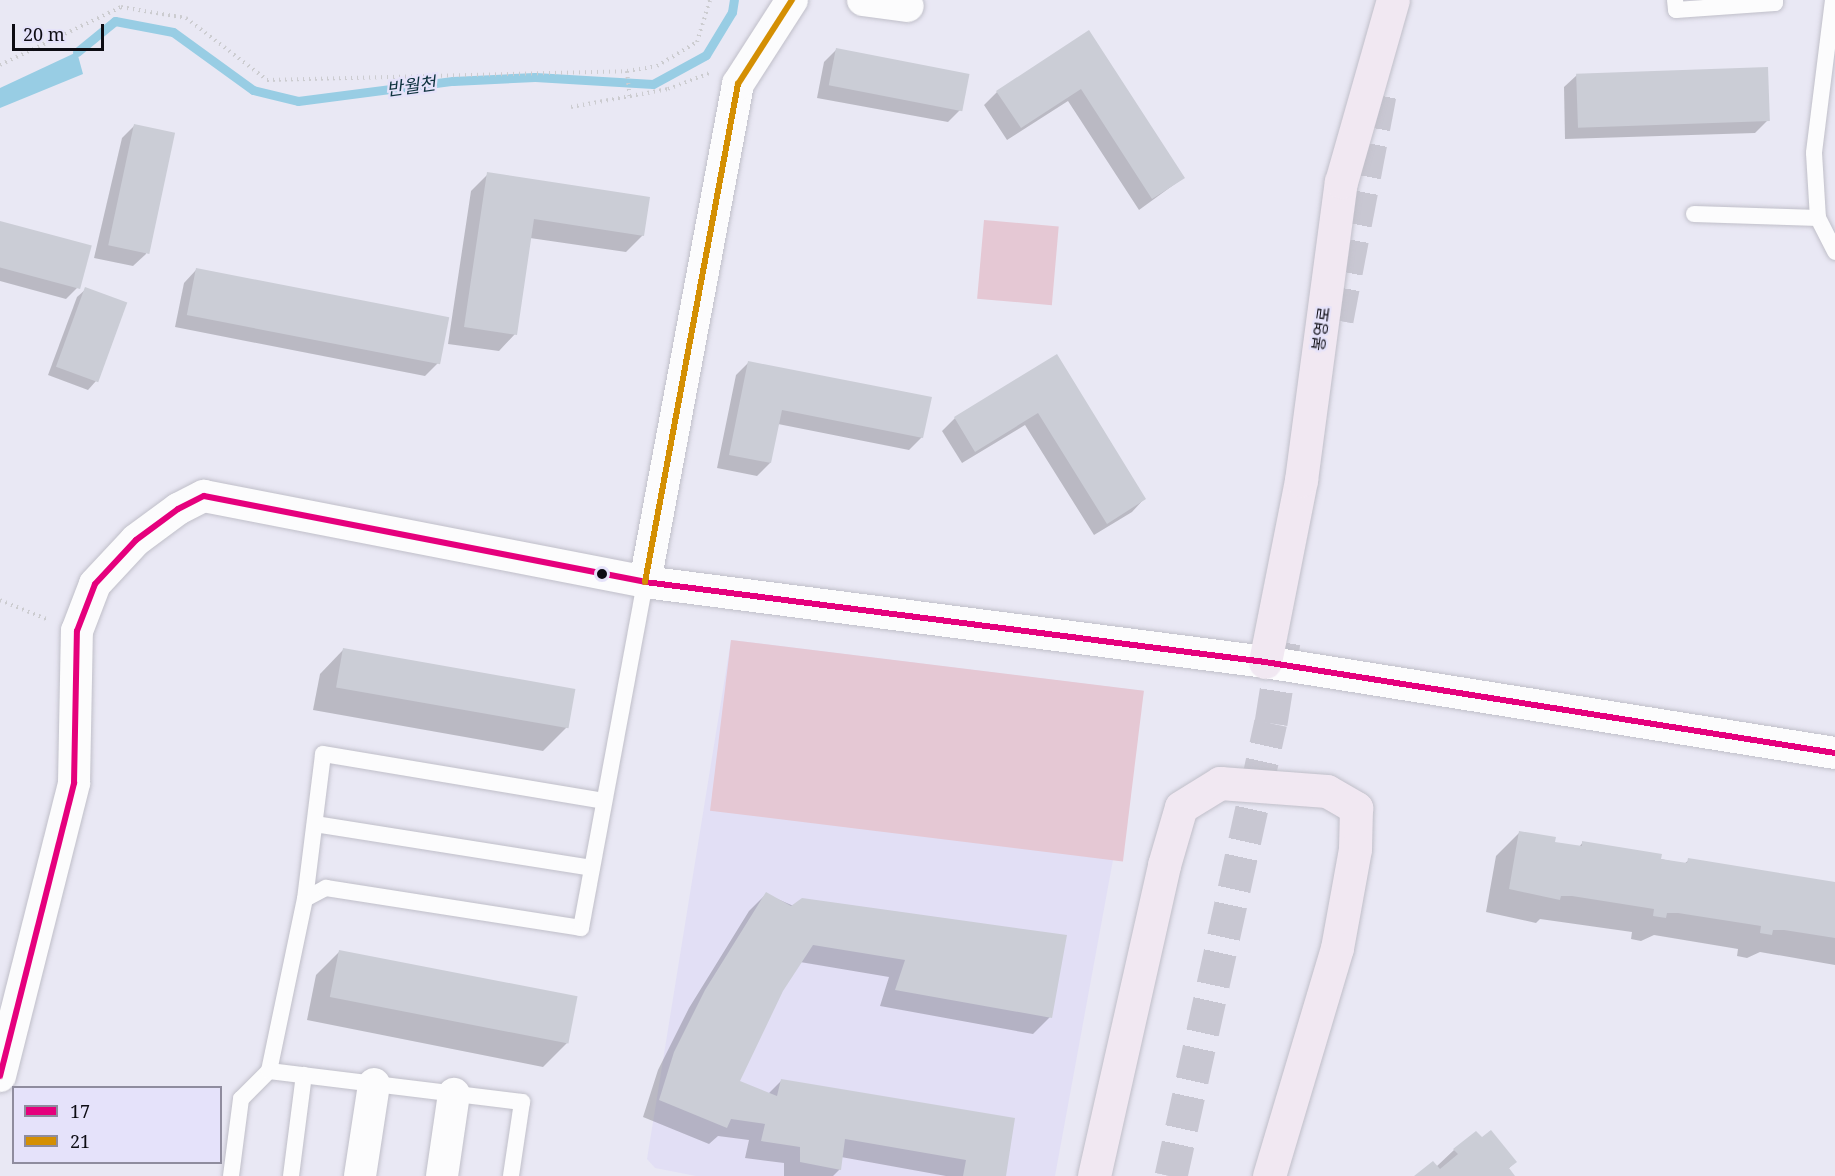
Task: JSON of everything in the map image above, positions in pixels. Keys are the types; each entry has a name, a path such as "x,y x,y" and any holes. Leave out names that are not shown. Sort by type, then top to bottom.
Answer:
{"highway":[{"name":"봉영로","path":"1265,662 1301,480 1341,182 1393,0"},
{"path":"1094,1176 1164,866 1181,807 1220,783 1327,790 1356,808 1355,849 1337,948 1269,1176"}],"street":[{"path":"645,582 738,84 792,0"},
{"path":"863,0 908,6"},
{"path":"0,1076 74,783 77,631 95,584 136,540 178,509 204,496 645,582 1265,662 1835,753"},
{"path":"360,1176 374,1084"},
{"path":"442,1176 454,1094"}],"lane":[{"path":"1675,0 1676,10 1775,3 1775,0"},
{"path":"1833,0 1830,58 1814,153 1818,218 1835,252"},
{"path":"1694,214 1818,218"},
{"path":"304,899 326,888 581,928 645,582"},
{"path":"231,1176 241,1099 269,1071 304,899 323,754 603,801"},
{"path":"315,824 592,868"},
{"path":"269,1071 522,1102 511,1176"},
{"path":"291,1176 304,1075"}],"path":[{"path":"0,65 121,7 186,18 267,80 627,71 657,66 697,42 710,0"},
{"path":"571,107 630,98 668,89 718,70 738,84"},
{"path":"627,71 630,98"},
{"path":"0,600 77,631"}],"shaded area":[{"path":"984,220 1059,227 1052,305 977,299"},
{"path":"731,640 1144,691 1055,1176 696,1176 655,1168 647,1159"},
{"path":"731,640 1144,691 1123,861 710,811"}],"water":[{"path":"77,52 83,74 0,108 0,88"}],"building":[{"path":"1089,30 1185,178 1152,199 1081,89 1021,128 996,91"},
{"path":"836,48 970,74 962,111 829,85"},
{"path":"1768,67 1770,121 1578,128 1576,74"},
{"path":"134,124 175,133 149,254 108,245"},
{"path":"487,172 650,197 644,236 534,219 517,335 464,327"},
{"path":"0,221 92,246 80,289 0,268"},
{"path":"196,268 449,317 440,364 187,315"},
{"path":"85,287 127,302 98,382 56,367"},
{"path":"1057,354 1146,499 1107,524 1038,413 975,452 954,417"},
{"path":"748,361 932,397 923,438 782,410 771,463 729,455"},
{"path":"343,648 575,689 568,728 336,687"},
{"path":"1519,831 1556,837 1555,842 1582,846 1582,841 1662,854 1661,859 1687,863 1688,858 1835,882 1835,938 1784,930 1773,930 1772,935 1760,933 1761,926 1678,913 1667,913 1666,918 1653,916 1654,909 1572,896 1561,896 1560,900 1509,889"},
{"path":"766,892 791,906 802,898 1067,935 1052,1018 895,990 905,960 813,945 783,991 740,1081 777,1096 781,1079 1015,1118 1006,1176 963,1176 966,1160 845,1139 841,1170 800,1162 800,1147 761,1141 765,1124 731,1119 727,1128 659,1100 674,1052 705,990"},
{"path":"339,950 578,996 568,1043 330,997"},
{"path":"1491,1130 1517,1162 1509,1168 1515,1176 1414,1176 1433,1161 1440,1169 1458,1154 1453,1149 1476,1131 1482,1137"}],"waterway":[{"name":"반월천","path":"77,52 115,21 173,32 253,90 298,101 453,81 535,77 653,84 706,55 732,12 734,0"}],"tunnel":[{"path":"1337,320 1382,85"},
{"path":"1171,1176 1271,723 1285,635"}],"transit line":[{"name":"21","path":"645,582 738,84 792,0"},
{"name":"17","path":"0,1076 74,783 77,631 95,584 136,540 178,509 204,496 645,582 1265,662 1835,753"}]}
